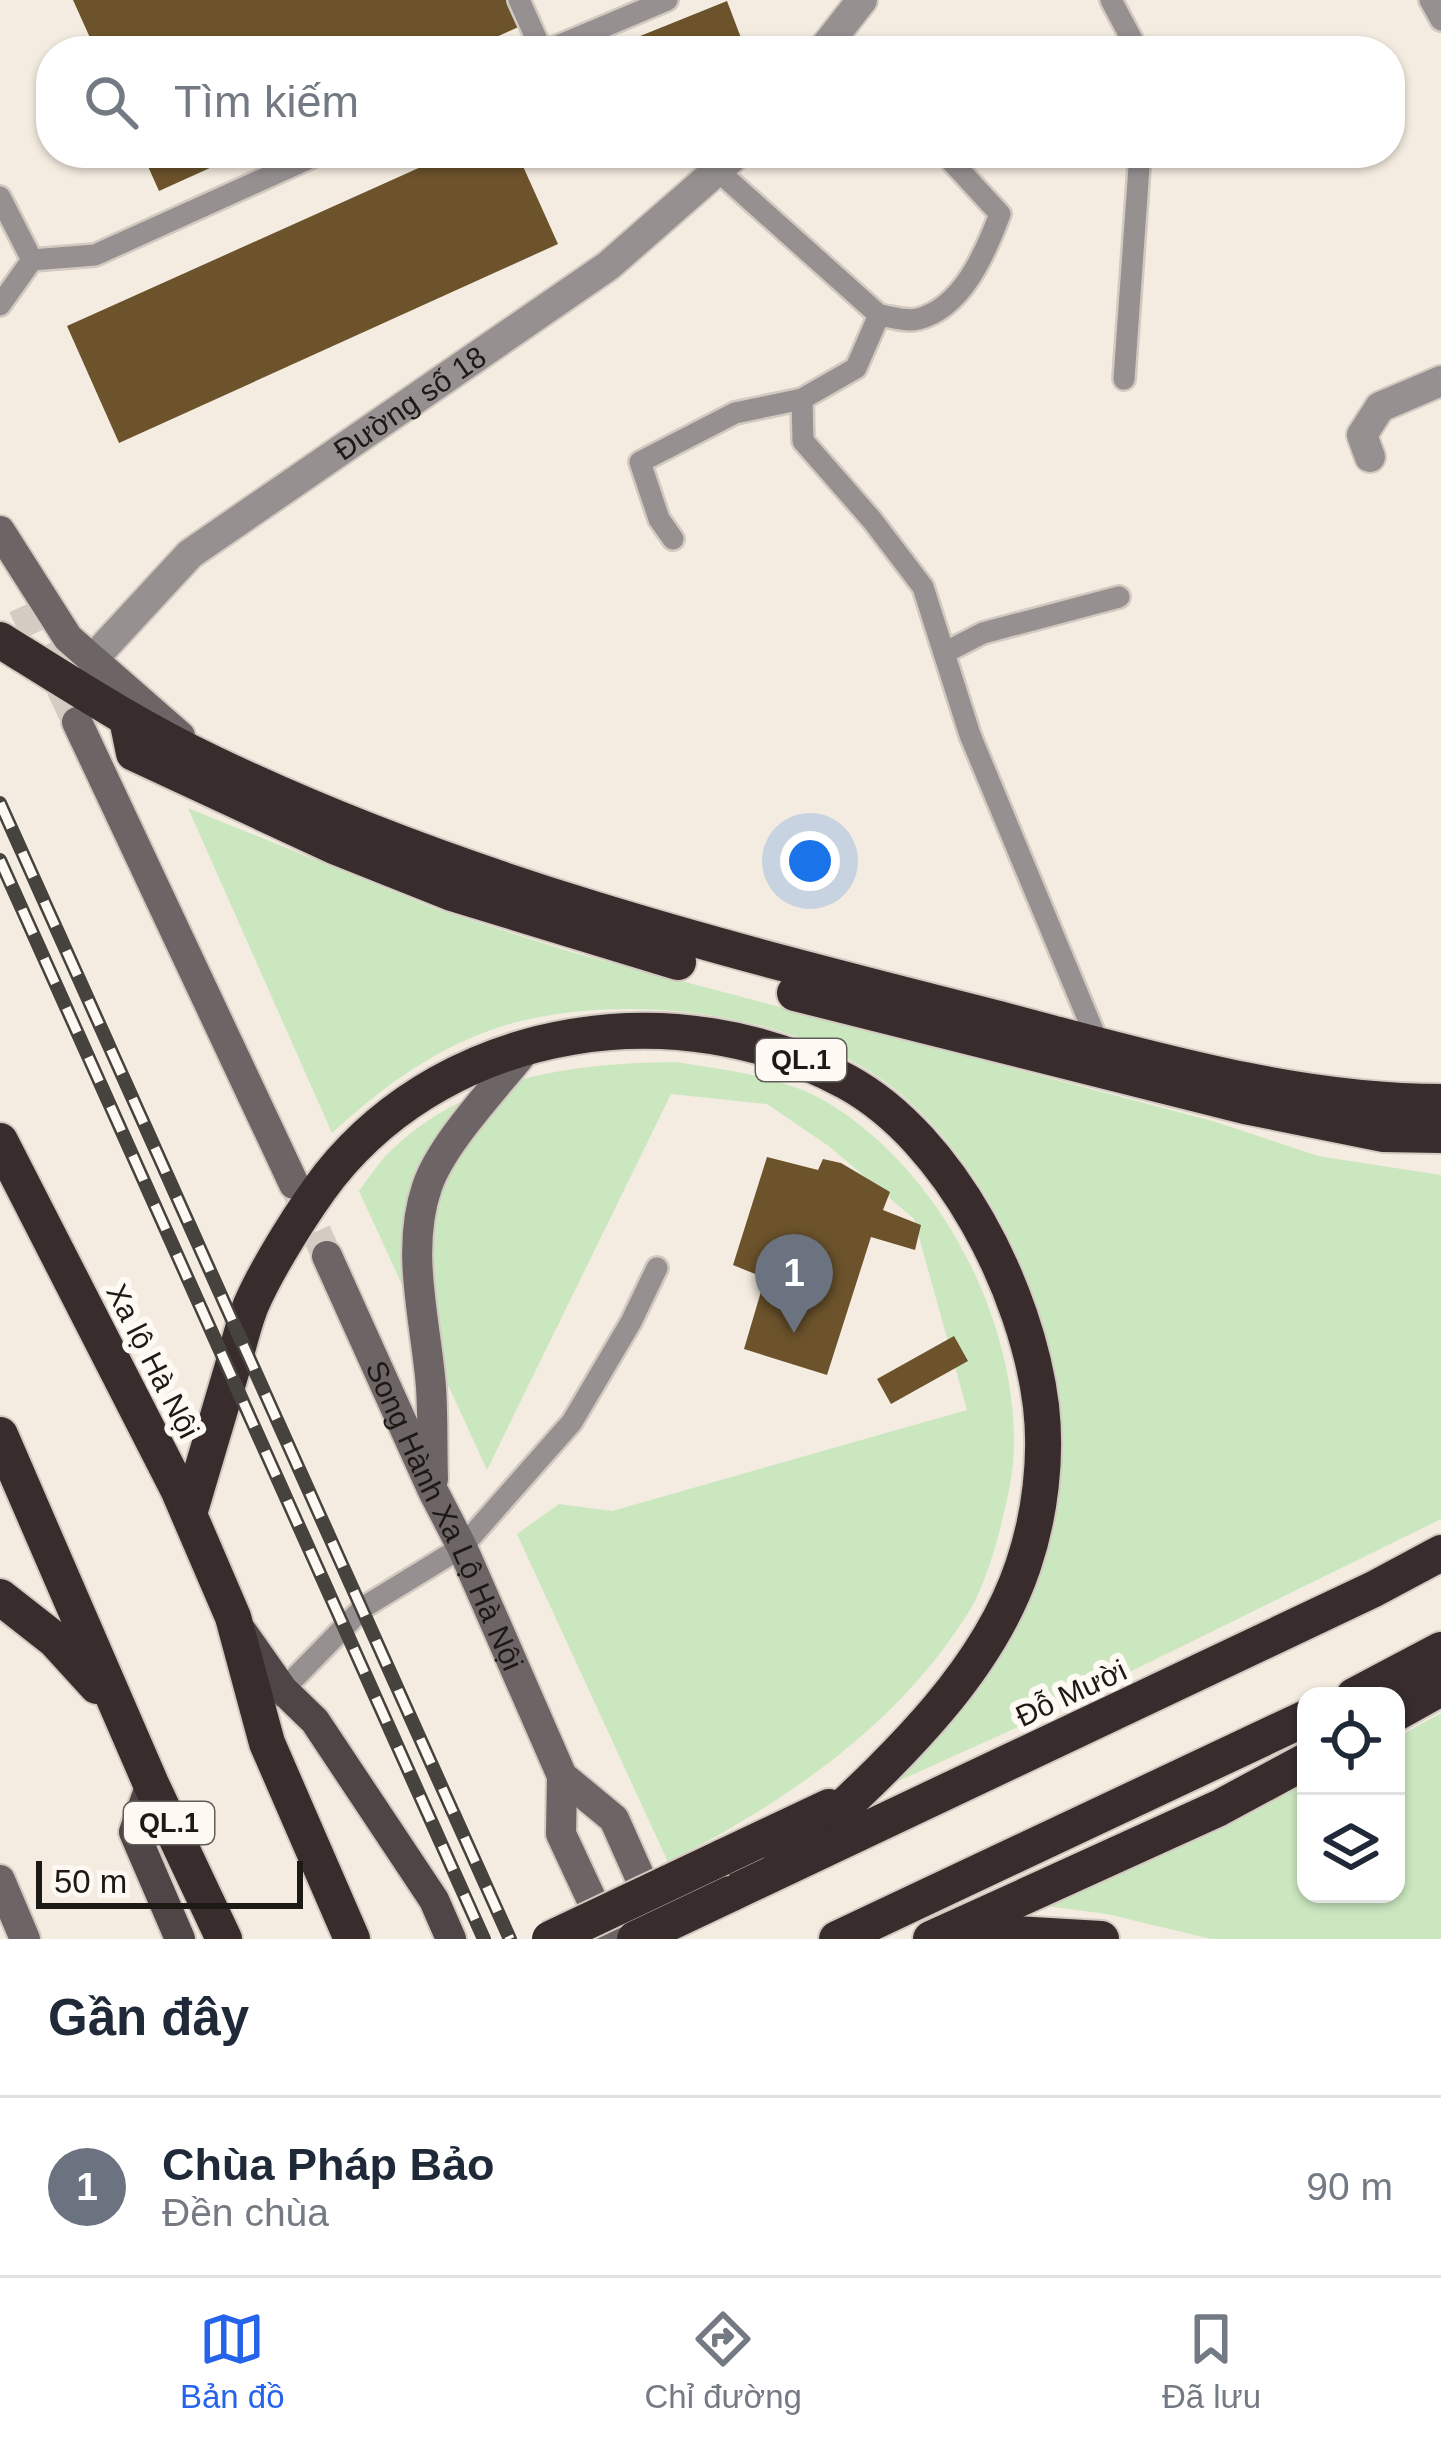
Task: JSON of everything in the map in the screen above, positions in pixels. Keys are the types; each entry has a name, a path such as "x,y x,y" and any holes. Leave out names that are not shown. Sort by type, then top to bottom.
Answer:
{"highway":[{"path":"0,640 211,763 361,828 584,909 1099,1045 1258,1081 1392,1102 1441,1102"},
{"path":"127,718 134,753 334,846 452,893 578,934 1131,1080 1384,1134 1441,1135"},
{"name":"QL.1","path":"189,1514 251,1305 330,1176 379,1124 434,1083 489,1056 614,1030 683,1032 746,1043 802,1060 850,1084 894,1115 930,1152 986,1239 1029,1346 1041,1407 1040,1481 1024,1564 1005,1611 976,1658 898,1752 775,1873"},
{"name":"Xa lộ Hà Nội","path":"0,1141 189,1514 271,1701 267,1743 352,1939"},
{"path":"0,1435 116,1706"},
{"name":"Đỗ Mười","path":"635,1939 1441,1553"},
{"name":"QL.1","path":"0,1597 55,1640 116,1706 224,1939"},
{"path":"1371,1687 1441,1650"},
{"path":"1405,1708 1441,1688"},
{"path":"837,1939 1297,1722"},
{"path":"931,1939 1219,1808 1297,1766"},
{"name":"QL.1","path":"550,1939 854,1795"},
{"path":"959,1939 1014,1934 1101,1939"}],"main road":[{"path":"0,531 68,638 211,763"},
{"path":"0,557 23,606"},
{"path":"77,722 294,1184"},
{"path":"433,1491 431,1389 417,1267 427,1184 453,1141 529,1046"},
{"name":"Song Hành Xa Lộ Hà Nội","path":"327,1256 562,1776 560,1834 610,1939"},
{"name":"Xa lộ Hà Nội","path":"271,1701 315,1721 434,1900 451,1939"},
{"name":"Song Hành Xa Lộ Hà Nội","path":"562,1776 614,1819 668,1939"},
{"name":"QL.1","path":"151,1784 134,1832 181,1939"},
{"path":"0,1880 15,1929"}],"street":[{"path":"834,36 862,0"},
{"name":"Đường số 18","path":"92,660 190,554 608,266 720,168"},
{"path":"1370,457 1362,435 1380,406 1441,381"}],"lane":[{"path":"519,0 537,36"},
{"path":"580,36 667,0"},
{"path":"1111,0 1130,36"},
{"path":"0,304 32,260 95,255 288,168"},
{"path":"733,168 879,315 913,321 948,308 989,245 1000,214 958,168"},
{"path":"1124,379 1139,168"},
{"path":"0,197 32,260"},
{"path":"673,539 659,519 640,462 735,413 802,399 856,368 879,315"},
{"path":"802,399 803,441 923,587 970,735 1099,1045"},
{"path":"944,653 983,633 1119,597"},
{"path":"271,1701 364,1606 462,1547 572,1422 657,1268"}],"green space":[{"path":"188,808 439,910 571,952 1216,1122 1318,1156 1441,1175 1441,1519 892,1784 960,1711 1004,1650 1043,1551 1059,1471 1060,1420 1039,1312 1019,1259 963,1162 891,1086 850,1060 751,1023 642,1009 538,1017 468,1039 406,1074 332,1133"},
{"path":"676,1062 753,1075 808,1092 865,1129 902,1164 962,1248 984,1296 1001,1345 1014,1444 1007,1500 987,1573 970,1610 941,1652 909,1690 837,1757 755,1813 668,1862 517,1534 559,1504 612,1511 967,1410 914,1219 830,1147 767,1104 671,1094 487,1470 359,1191 390,1152 425,1123 491,1089 563,1071"},
{"path":"1441,1713 1441,1939 1211,1939 1107,1914 1046,1906 1297,1787 1297,1903 1405,1903 1405,1733"}],"building":[{"path":"73,0 514,0 525,24 499,36 89,36"},
{"path":"727,1 740,36 640,36"},
{"path":"149,168 210,168 159,191"},
{"path":"419,168 524,168 558,244 119,443 67,326"},
{"path":"767,1157 818,1170 823,1159 841,1163 890,1192 883,1210 921,1225 915,1250 871,1237 827,1375 744,1349 765,1278 733,1265"},
{"path":"954,1336 968,1361 891,1404 877,1379"}],"tunnel":[{"path":"23,606 77,722"},
{"path":"297,1191 327,1256"}],"railway":[{"path":"0,803 510,1939"},
{"path":"0,860 484,1939"}],"place":[{"name":"Chùa Pháp Bảo","path":"794,1333"}]}
